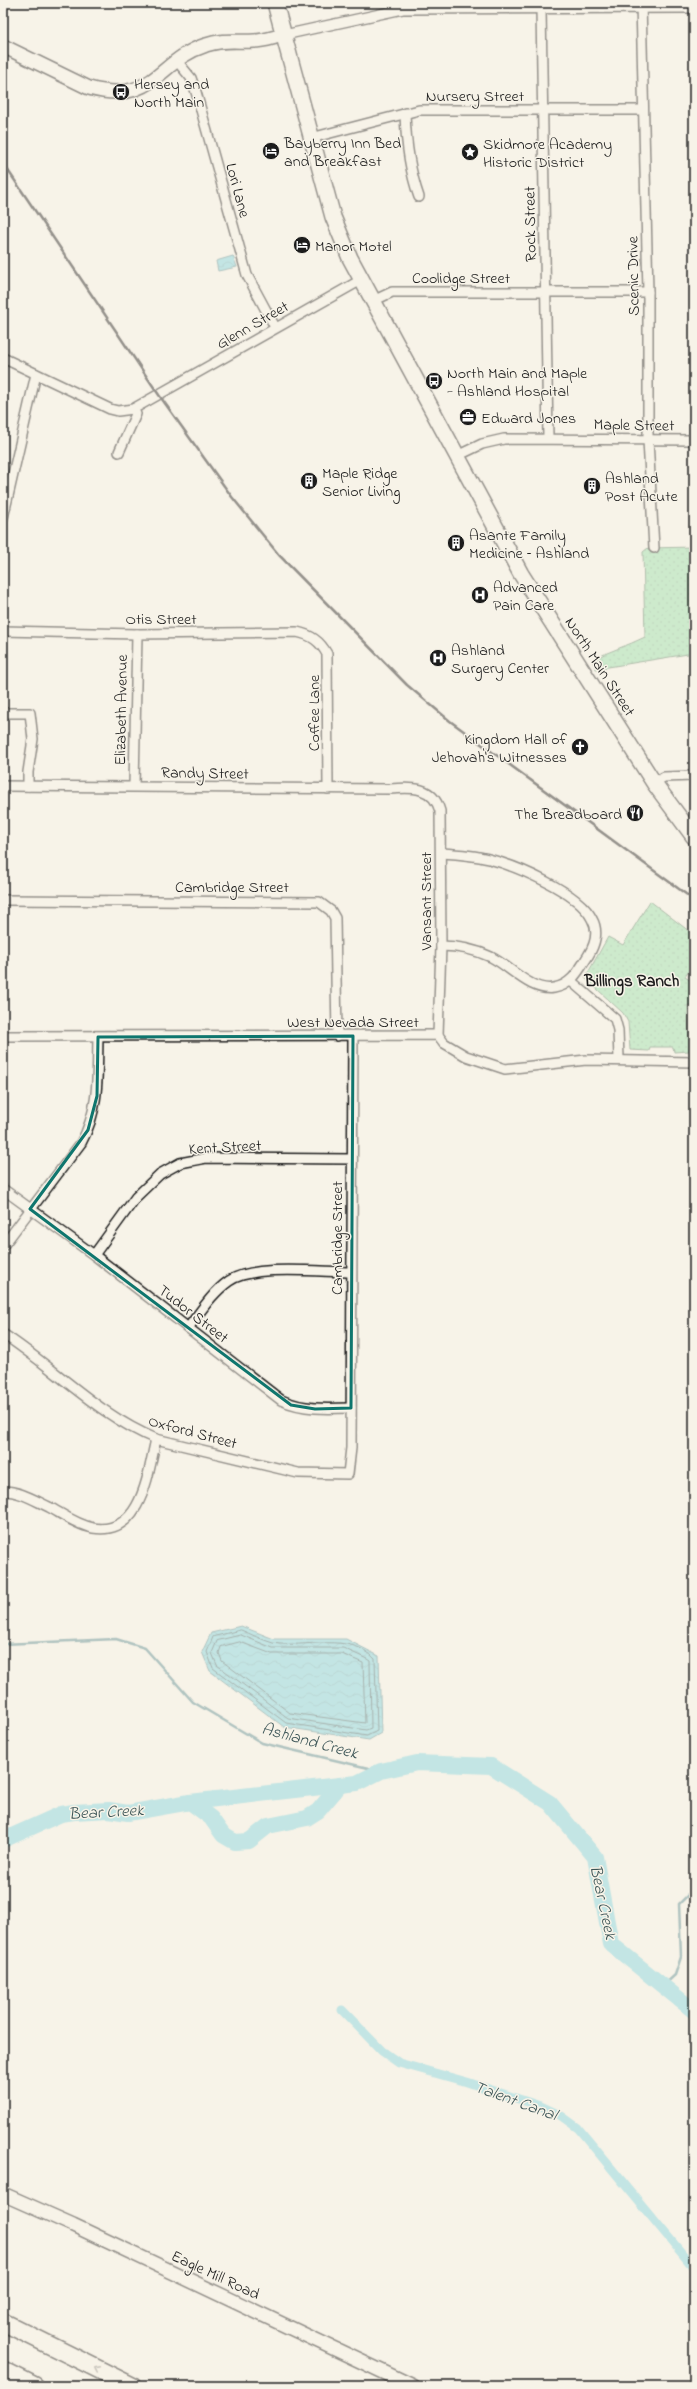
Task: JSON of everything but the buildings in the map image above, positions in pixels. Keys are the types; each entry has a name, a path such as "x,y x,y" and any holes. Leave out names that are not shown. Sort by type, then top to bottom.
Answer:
{"highway":[{"path":"3,2322 132,2386"},
{"path":"3,2370 35,2386"},
{"path":"3,2376 18,2386"}],"main road":[{"name":"North Main Street","path":"275,3 311,138 340,238 361,280 521,574 654,783 694,837"}],"street":[{"path":"3,46 89,88 112,92 142,87 161,76 177,61 192,50 217,41 262,40 403,6 541,9 641,5 694,8"},
{"name":"Scenic Drive","path":"641,5 642,110 648,292 648,440 654,548"},
{"name":"Rock Street","path":"541,9 548,438"},
{"name":"Lori Lane","path":"177,61 191,78 196,92 247,275 275,327"},
{"name":"Nursery Street","path":"311,138 405,113 439,109 642,110"},
{"path":"405,113 406,150 410,173 419,198"},
{"name":"Glenn Street","path":"36,374 110,409 118,411 133,408 159,395 275,327 361,280"},
{"name":"Coolidge Street","path":"373,300 392,292 648,292"},
{"path":"3,358 36,374 3,518"},
{"path":"119,452 136,414 133,408"},
{"name":"Maple Street","path":"457,456 492,441 548,438 694,440"},
{"name":"Otis Street","path":"3,631 137,634 297,632 307,634 317,640"},
{"name":"Elizabeth Avenue","path":"134,786 137,634"},
{"name":"Coffee Lane","path":"317,640 327,654 328,663 328,789"},
{"path":"3,713 30,713 33,740 28,786"},
{"path":"654,783 664,776 694,776"},
{"name":"Randy Street","path":"3,786 134,786 328,789 390,789 407,787"},
{"name":"Vansant Street","path":"407,787 424,790 438,803 440,811 441,946 438,1035"},
{"path":"440,853 488,859 525,871 559,890 586,911 594,926 595,941 593,948 571,981 558,987 540,988 482,953 455,947 441,946"},
{"name":"Cambridge Street","path":"3,900 319,902 326,905 335,918 337,1036"},
{"path":"571,981 615,1019 618,1030 619,1059"},
{"name":"West Nevada Street","path":"3,1036 438,1035 444,1043 466,1056 505,1068 575,1061 619,1059 694,1062"},
{"path":"3,1246 81,1143 88,1130 97,1096 98,1036"},
{"name":"Cambridge Street","path":"351,1441 353,1036"},
{"name":"Kent Street","path":"94,1255 136,1197 160,1174 180,1163 206,1158 352,1159"},
{"name":"Tudor Street","path":"3,1189 94,1255 281,1400 315,1409 351,1408"},
{"path":"188,1328 209,1300 236,1277 260,1272 351,1272"},
{"name":"Oxford Street","path":"3,1334 128,1425 156,1439 298,1473 326,1475 348,1474 351,1441"},
{"path":"3,1492 21,1493 84,1526 100,1528 116,1525 128,1517 139,1504 156,1439"},
{"name":"Eagle Mill Road","path":"3,2194 80,2228 413,2386"}],"highlighted area":[{"path":"353,1036 351,1408 315,1409 291,1405 30,1209 88,1130 97,1096 98,1037"}],"green space":[{"path":"694,547 694,653 596,669 592,660 645,637 643,552 648,548"},
{"path":"650,901 694,935 694,963 685,977 694,983 694,1005 688,1005 689,1051 674,1052 673,1047 650,1047 649,1051 630,1050 628,1022 623,1013 585,978 608,937 623,945"}],"water":[{"path":"233,256 237,267 218,271 216,261"},
{"path":"241,1626 274,1639 346,1639 379,1656 381,1733 369,1740 284,1727 210,1671 202,1652 211,1633"}],"waterway":[{"name":"Ashland Creek","path":"3,1644 116,1639 145,1648 193,1702 262,1743 381,1771"},
{"name":"Bear Creek","path":"3,1840 61,1814 74,1812 109,1810 128,1813 190,1802 357,1783 381,1771 417,1763 491,1766 550,1803 595,1857 611,1944 694,2011"},
{"name":"Bear Creek","path":"190,1802 211,1818 223,1835 235,1842 249,1841 268,1826 307,1818 318,1811 340,1785"},
{"path":"663,1986 675,1975 681,1957 679,1904 694,1889"},
{"name":"Talent Canal","path":"342,2010 382,2051 399,2063 467,2082 543,2107 560,2115 578,2128 694,2268"}],"railway":[{"path":"3,163 159,395 232,497 279,555 407,685 450,721 694,900"}],"place":[{"name":"Hersey and North Main","path":"121,92"},
{"name":"Bayberry Inn Bed and Breakfast","path":"271,151"},
{"name":"Skidmore Academy Historic District","path":"470,152"},
{"name":"Manor Motel","path":"302,245"},
{"name":"North Main and Maple - Ashland Hospital","path":"434,381"},
{"name":"Edward Jones","path":"468,417"},
{"name":"Maple Ridge Senior Living","path":"309,481"},
{"name":"Ashland Post Acute","path":"592,486"},
{"name":"Asante Family Medicine – Ashland","path":"456,543"},
{"name":"Advanced Pain Care","path":"480,595"},
{"name":"Ashland Surgery Center","path":"438,658"},
{"name":"Kingdom Hall of Jehovah's Witnesses","path":"580,747"},
{"name":"The Breadboard","path":"635,813"}],"district":[{"name":"Billings Ranch","path":"632,980"}]}
